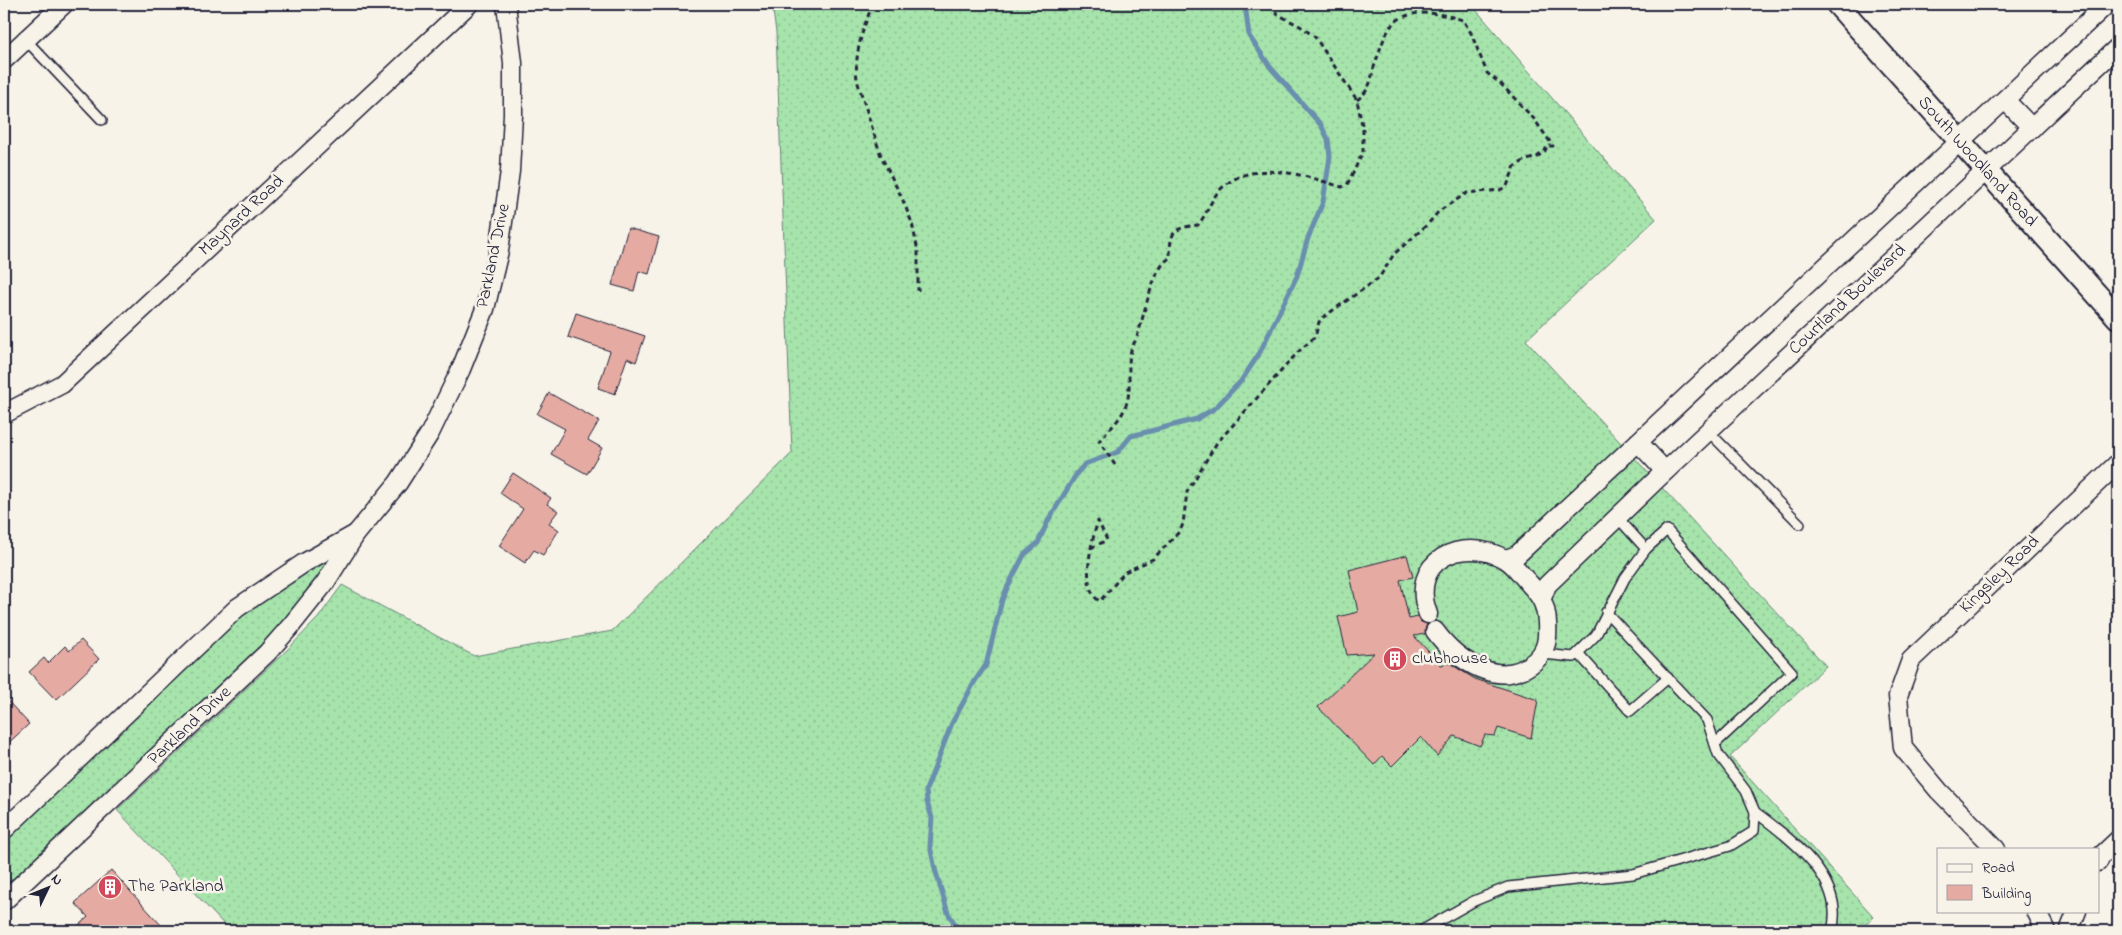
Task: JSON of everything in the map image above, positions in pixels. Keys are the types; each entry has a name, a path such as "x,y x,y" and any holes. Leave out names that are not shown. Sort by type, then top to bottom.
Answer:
{"street":[{"path":"4,60 64,4"},
{"name":"Maynard Road","path":"4,414 62,384 470,4"},
{"name":"Parkland Drive","path":"4,901 267,653 325,583 356,534 398,483 430,433 461,369 485,309 499,251 510,171 513,115 513,63 506,4"},
{"name":"South Woodland Road","path":"1837,4 1985,172 2118,318"},
{"path":"1506,559 1517,555 2107,4"},
{"name":"Courtland Boulevard","path":"1542,598 1547,585 1665,471 2118,48"},
{"path":"2005,100 2032,128"},
{"path":"1638,442 1665,471"},
{"name":"Kingsley Road","path":"1995,848 1939,791 1903,748 1898,696 1911,660 2118,463"},
{"name":"Parkland Drive","path":"4,830 237,608 304,563 356,534"},
{"path":"1428,614 1424,603 1423,590 1426,576 1436,562 1448,554 1468,549 1487,552 1506,559 1542,598 1547,618 1548,639 1542,654 1529,666 1519,672 1502,674 1487,672 1472,664 1458,654 1434,631"},
{"path":"2100,857 2118,840"},
{"path":"2036,912 2046,931"},
{"path":"2069,931 2077,912"}],"lane":[{"path":"26,40 102,120"},
{"path":"1708,431 1800,524"},
{"path":"1617,517 1646,549"},
{"path":"1542,654 1574,658 1596,635 1606,612 1625,578 1646,549 1667,530 1792,672 1715,744"},
{"path":"1606,612 1707,720 1718,754 1746,792 1756,812 1800,848 1822,875 1832,895 1835,918 1832,931"},
{"path":"1578,653 1630,711 1668,678"},
{"path":"1421,931 1474,901 1508,887 1633,874 1730,846 1754,831 1756,812"}],"path":[{"path":"872,4 861,38 856,70 857,80 881,156 912,223 918,251 918,291"},
{"path":"1115,465 1099,441 1121,415 1126,404 1129,383 1129,357 1157,276 1166,260 1170,258 1171,236 1178,228 1198,225 1211,201 1222,188 1244,175 1260,171 1273,171 1342,187 1347,185 1363,152 1364,130 1357,100 1315,38 1300,26 1277,14 1272,4"},
{"path":"1091,548 1107,540 1098,521 1091,548 1088,583 1096,599 1100,601 1125,572 1153,560 1175,537 1183,524 1188,492 1216,444 1298,352 1315,337 1322,318 1379,278 1394,254 1444,207 1467,193 1480,190 1500,190 1506,186 1515,166 1537,157 1545,151 1547,146 1553,146 1534,120 1501,84 1487,73 1471,33 1463,20 1444,14 1406,15 1394,22 1387,31 1367,92 1357,100"}],"green space":[{"path":"772,4 1471,4 1656,219 1526,340 1826,666 1730,757 1874,917 1858,931 230,931 117,810 287,650 318,618 342,585 474,656 612,631 792,453 776,32"},
{"path":"356,534 290,627 4,901 4,830 237,608"}],"building":[{"path":"628,228 659,237 649,274 639,271 634,291 612,285"},
{"path":"576,313 645,336 636,362 627,358 615,394 598,388 610,351 568,337"},
{"path":"549,393 599,421 588,440 602,448 587,474 551,454 565,429 537,414"},
{"path":"513,473 551,498 547,504 558,511 549,523 559,530 543,555 534,550 525,563 499,546 523,509 500,493"},
{"name":"clubhouse","path":"1407,555 1413,577 1400,580 1409,619 1418,617 1421,622 1427,624 1425,634 1414,636 1441,665 1449,663 1475,679 1538,700 1531,738 1498,728 1495,736 1485,735 1480,746 1454,736 1437,756 1421,737 1392,766 1382,756 1374,765 1318,707 1374,653 1347,655 1338,617 1358,612 1349,570"},
{"path":"81,640 99,659 56,700 29,672 44,658 48,663 65,646 69,651"},
{"path":"4,697 29,724 4,747"},
{"name":"The Parkland","path":"111,870 161,925 154,931 72,931 88,917 75,903"}],"waterway":[{"path":"954,931 955,924 948,913 930,846 932,818 927,802 926,790 952,723 986,665 1002,600 1008,586 1024,555 1038,543 1048,521 1077,473 1085,464 1118,452 1131,436 1197,419 1215,408 1241,381 1259,354 1297,276 1308,238 1323,202 1330,157 1328,139 1321,125 1271,68 1249,36 1245,4"}],"place":[{"name":"clubhouse","path":"1395,659"},
{"name":"The Parkland","path":"110,887"}]}
